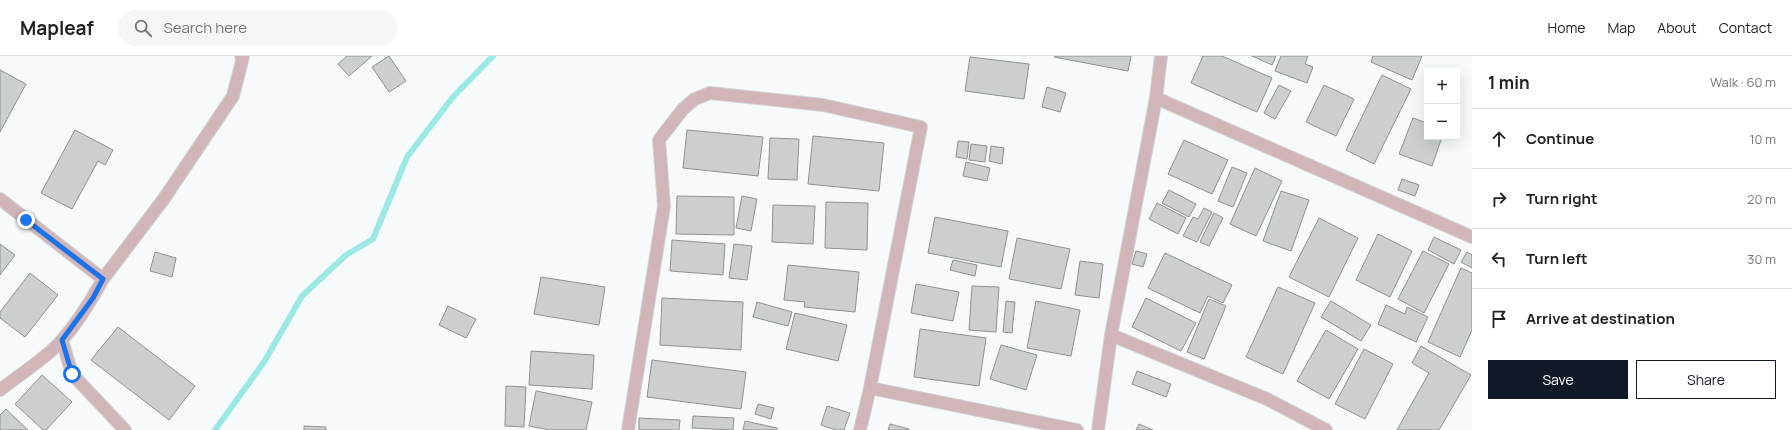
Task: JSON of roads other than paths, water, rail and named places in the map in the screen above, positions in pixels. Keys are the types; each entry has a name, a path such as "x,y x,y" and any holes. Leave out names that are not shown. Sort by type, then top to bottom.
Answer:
{"street":[{"path":"0,390 52,351 93,298 103,279 163,200 234,96 243,57 241,56"},
{"path":"1098,430 1111,335 1156,98 1161,56"},
{"path":"628,430 664,206 659,140 683,109 695,99 710,93 823,105 921,127 870,388 860,430"},
{"path":"1156,98 1472,237"},
{"path":"0,199 103,279"},
{"path":"1111,335 1267,399 1326,430"},
{"path":"62,340 72,374 125,430"},
{"path":"870,388 1077,430"}],"waterway":[{"path":"215,430 264,362 302,296 346,255 373,239 407,157 453,97 493,56"}]}
